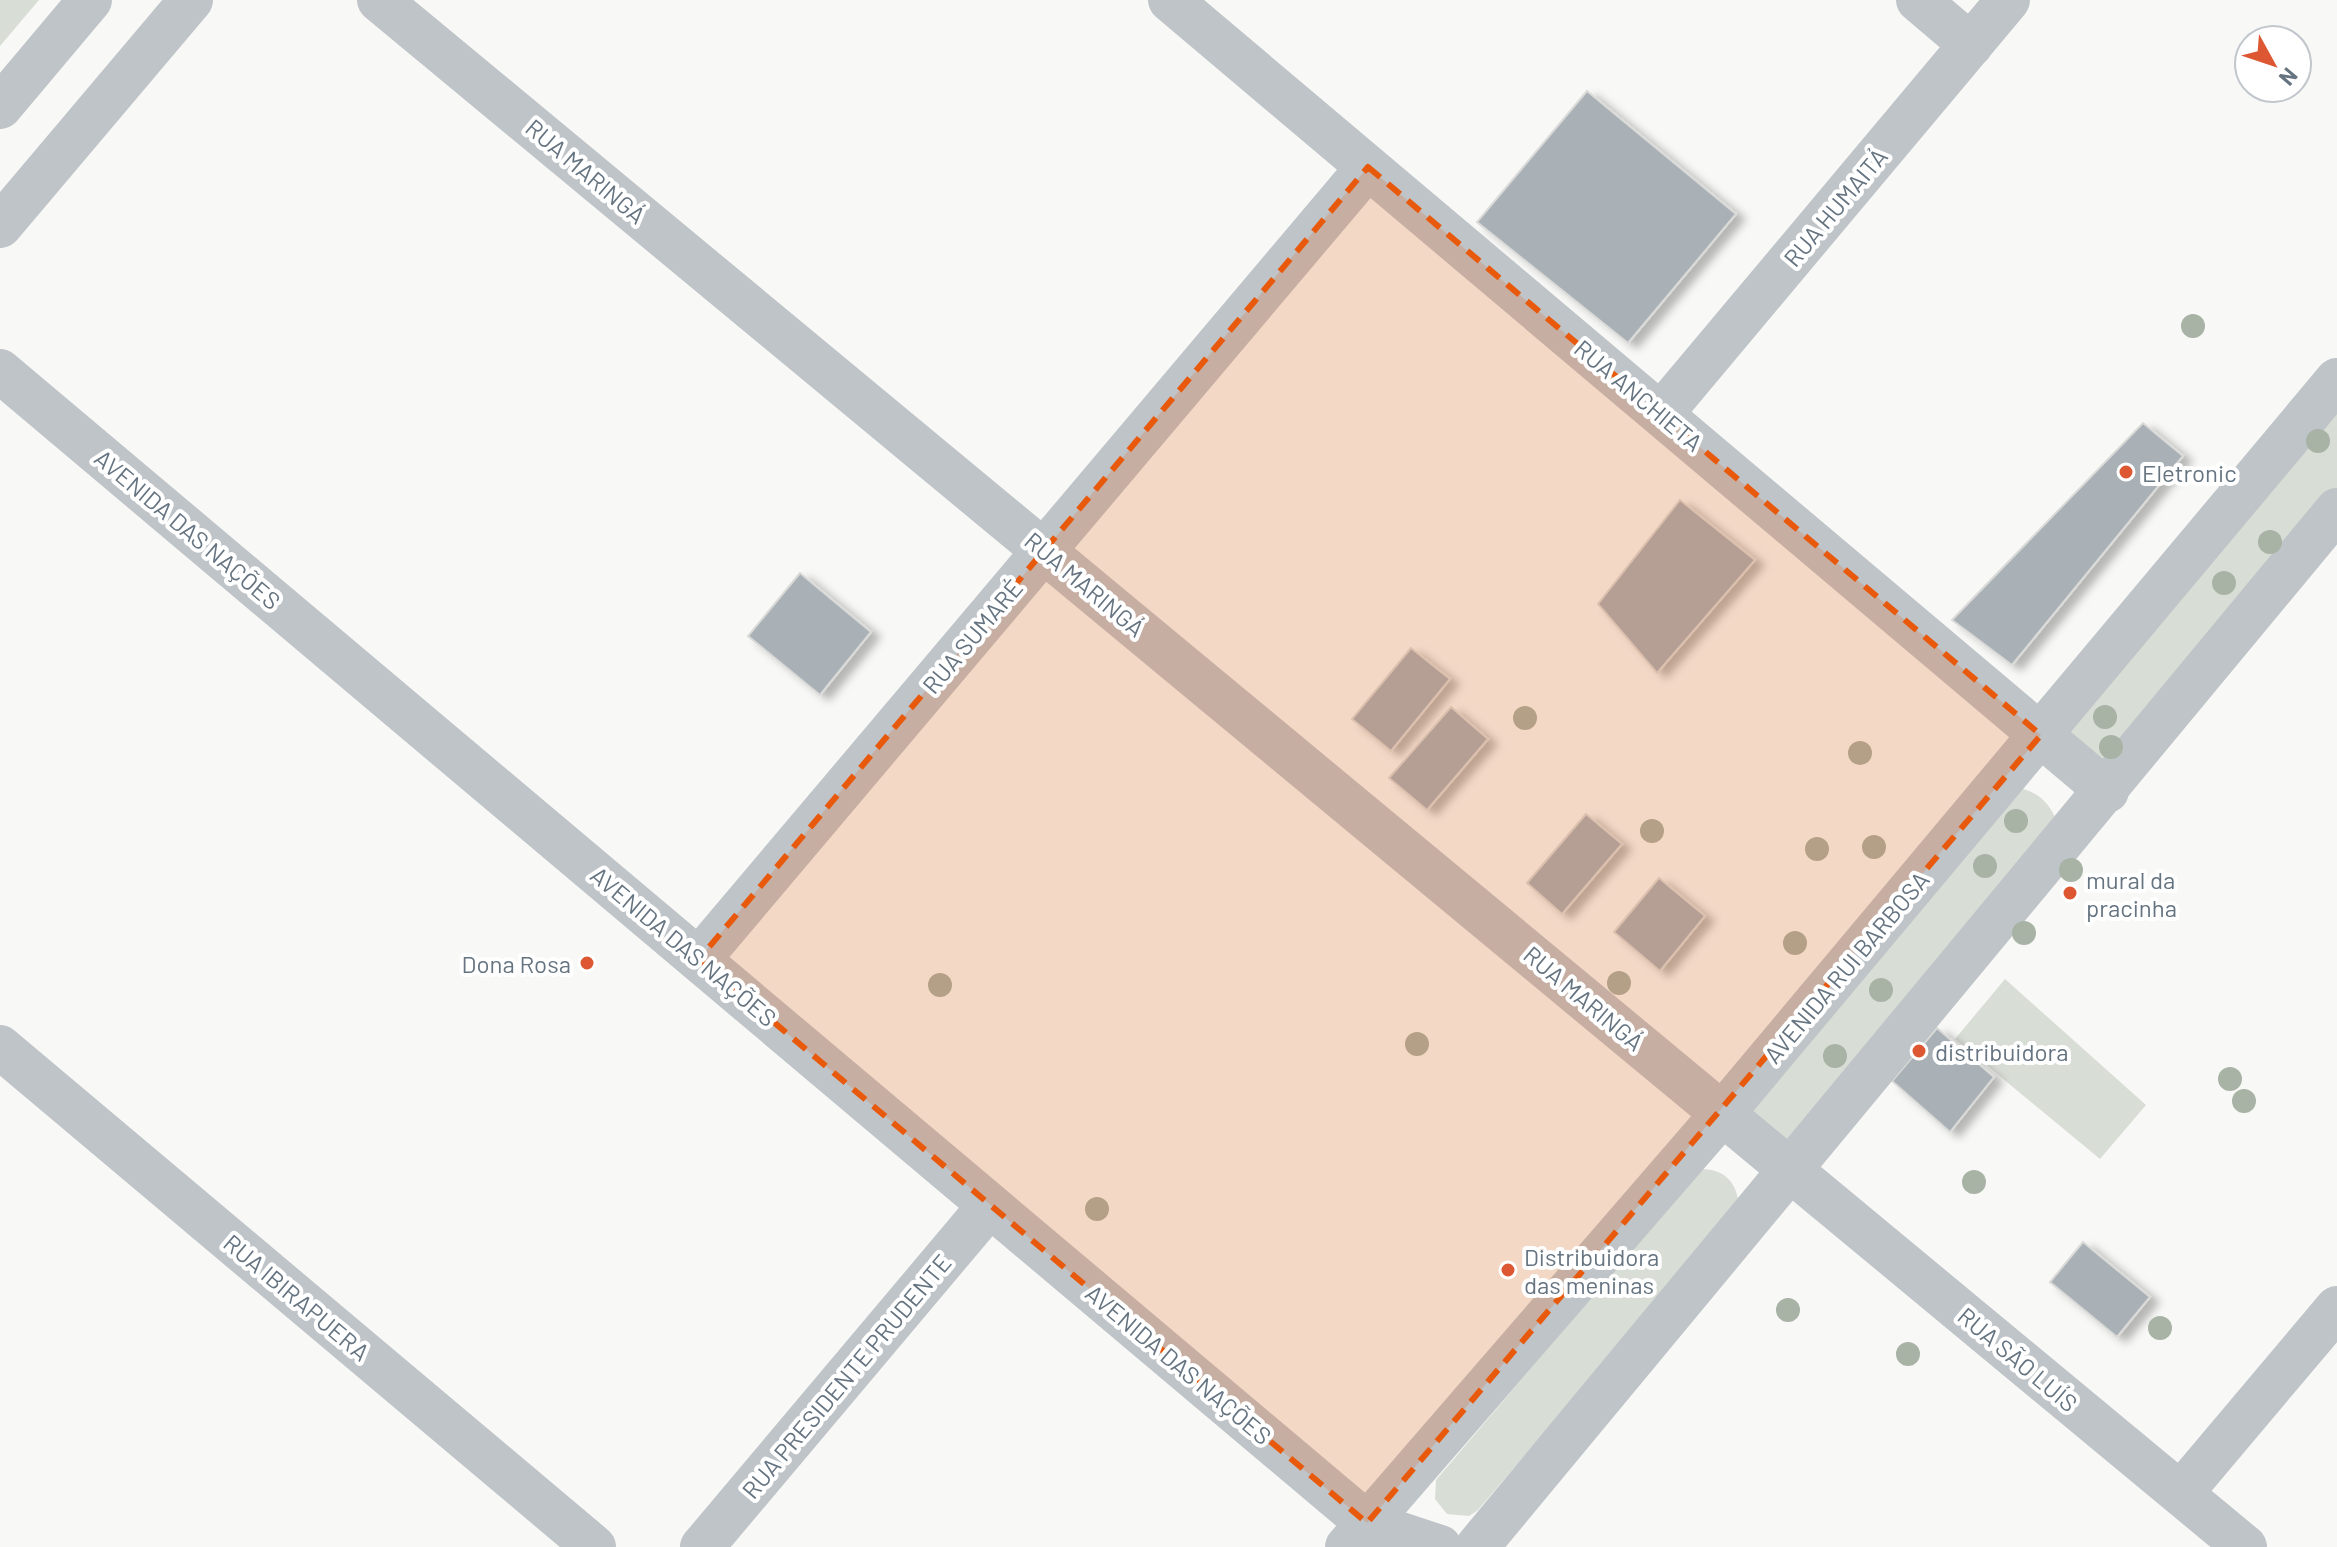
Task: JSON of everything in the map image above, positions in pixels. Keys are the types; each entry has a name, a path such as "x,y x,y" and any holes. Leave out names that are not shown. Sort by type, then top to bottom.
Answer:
{"street":[{"path":"0,107 90,0"},
{"path":"0,226 191,0"},
{"name":"RUA MARINGÁ","path":"379,0 1791,1170"},
{"name":"RUA ANCHIETA","path":"1170,0 2107,791"},
{"path":"1918,0 1971,45"},
{"name":"RUA HUMAITÁ","path":"1661,414 2008,0"},
{"name":"RUA SUMARÉ","path":"699,959 1368,167"},
{"name":"AVENIDA DAS NAÇÕES","path":"0,371 990,1205 1357,1535"},
{"name":"AVENIDA RUI BARBOSA","path":"1357,1535 1723,1113 2337,380"},
{"path":"1477,1547 2337,510"},
{"name":"RUA IBIRAPUERA","path":"0,1047 594,1547"},
{"name":"RUA SÃO LUÍS","path":"1791,1170 2245,1547"},
{"name":"RUA PRESIDENTE PRUDENTE","path":"702,1547 990,1205"},
{"path":"2181,1493 2337,1308"},
{"path":"1357,1535 1440,1547"}],"highlighted area":[{"path":"1368,167 2041,735 1367,1523 699,959"}],"shaded area":[{"path":"0,0 39,0 0,46"},
{"path":"2337,399 2337,488 2110,757 2100,758 2069,731"},
{"path":"2014,787 2030,791 2042,799 2058,825 1786,1140 1776,1140 1751,1108"},
{"path":"2005,979 2146,1105 2100,1159 1955,1039"},
{"path":"1700,1169 1716,1171 1727,1178 1735,1189 1739,1204 1478,1510 1469,1516 1447,1514 1435,1499 1436,1480"}],"building":[{"path":"1587,91 1736,214 1628,343 1477,222"},
{"path":"2143,423 2183,456 2012,665 1952,620"},
{"path":"1680,500 1755,560 1657,673 1598,604"},
{"path":"800,573 871,632 820,695 748,636"},
{"path":"1411,648 1450,679 1391,751 1352,719"},
{"path":"1451,707 1488,739 1427,810 1389,778"},
{"path":"1586,814 1622,844 1562,914 1527,883"},
{"path":"1659,878 1705,916 1660,971 1614,932"},
{"path":"1937,1028 1994,1077 1950,1132 1892,1081"},
{"path":"2083,1242 2150,1297 2117,1337 2050,1282"}],"place":[{"name":"Eletronic","path":"2126,472"},
{"name":"mural da pracinha","path":"2070,893"},
{"name":"Dona Rosa","path":"587,963"},
{"name":"distribuidora","path":"1919,1051"},
{"name":"Distribuidora das meninas","path":"1508,1270"}]}
